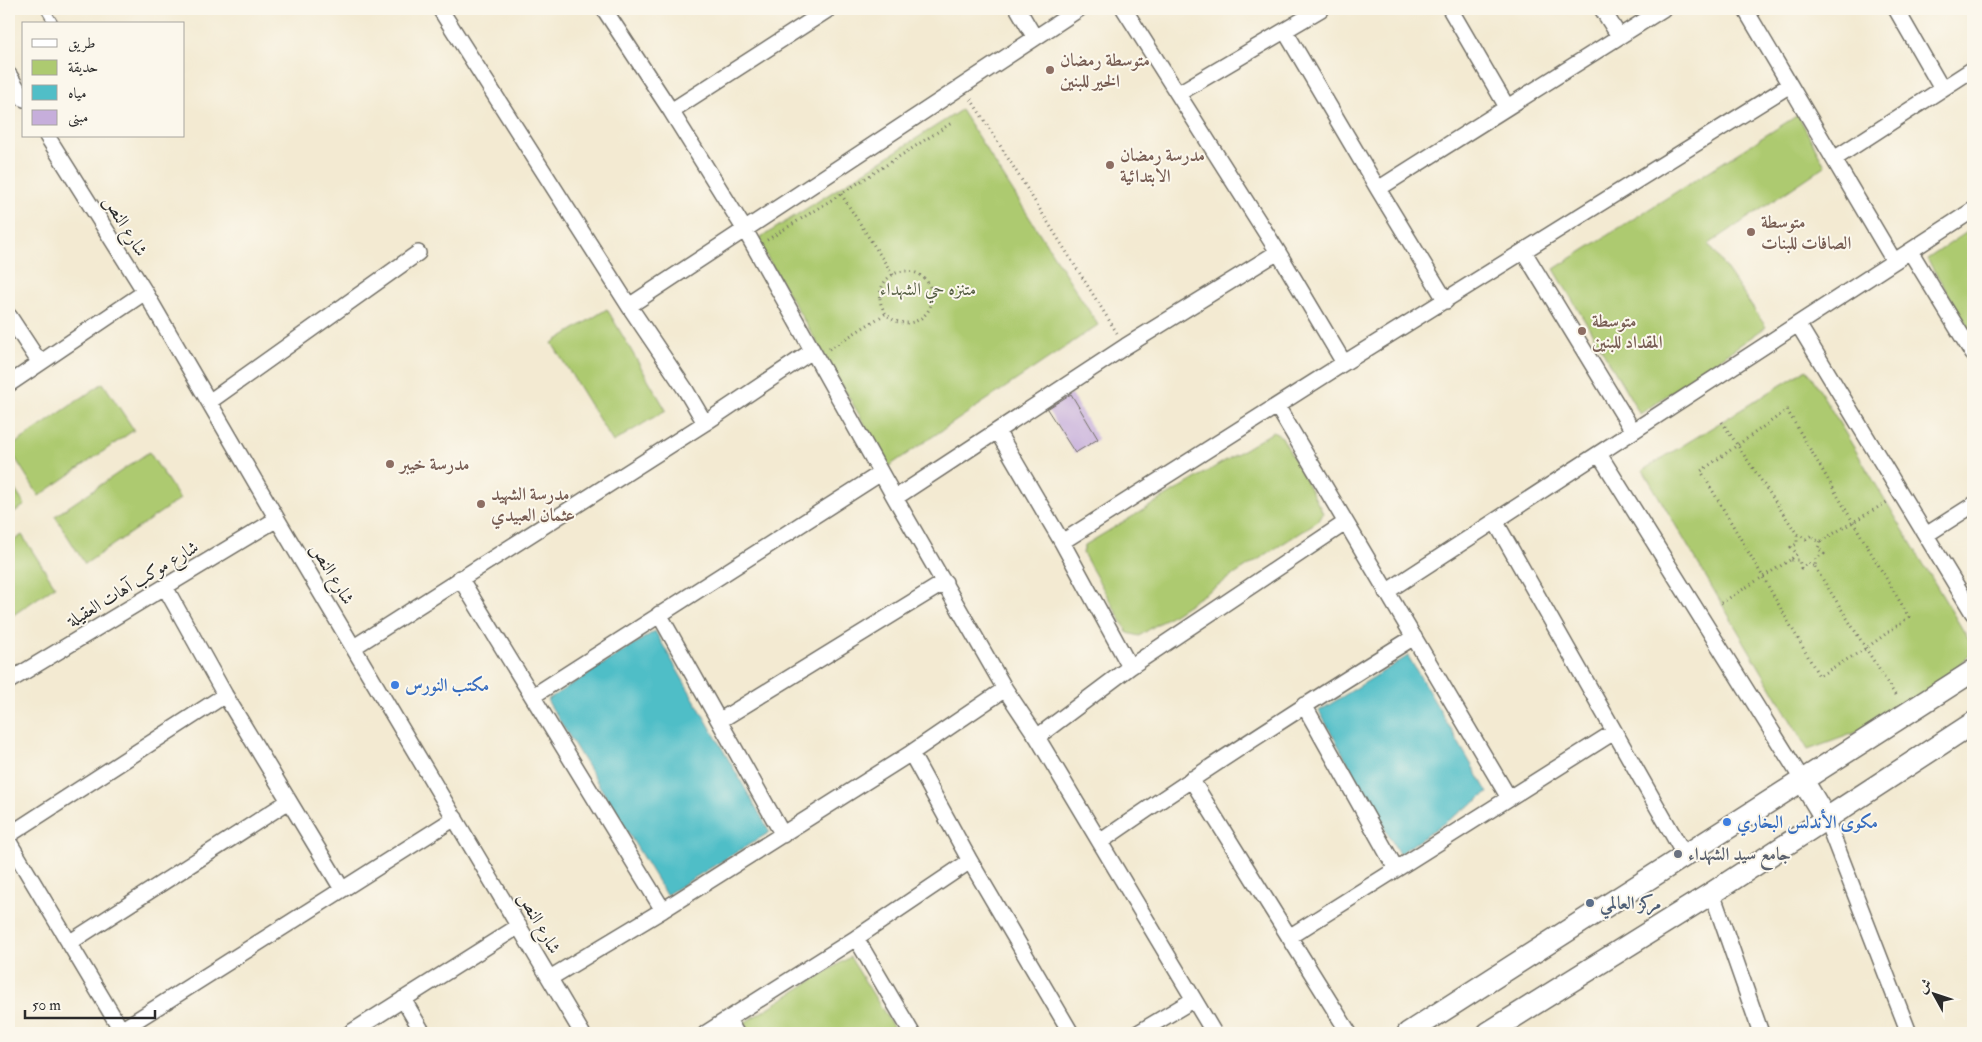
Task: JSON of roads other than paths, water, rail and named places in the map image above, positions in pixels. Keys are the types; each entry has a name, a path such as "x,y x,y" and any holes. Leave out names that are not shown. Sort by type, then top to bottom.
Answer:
{"main road":[{"path":"1408,1033 1973,671"},
{"path":"1488,1033 1712,893 1973,723"},
{"path":"1803,781 1826,819"}],"street":[{"path":"440,9 705,423"},
{"path":"604,9 671,111 744,230 1005,689 1037,737 1192,1000 1214,1033"},
{"path":"671,111 829,9"},
{"path":"1018,9 1035,38"},
{"path":"630,306 1079,9"},
{"path":"1124,9 1278,252 1344,364"},
{"path":"1179,93 1321,9"},
{"path":"1450,9 1508,107"},
{"path":"1602,9 1620,36"},
{"path":"1378,189 1663,9"},
{"path":"1745,9 1894,261"},
{"path":"1896,9 1942,89"},
{"path":"1285,31 1446,301"},
{"path":"1834,159 1973,68"},
{"path":"9,76 22,96"},
{"path":"1062,542 1790,85"},
{"name":"شارع النص","path":"48,138 145,292 277,519 582,1033"},
{"path":"1386,592 1973,210"},
{"path":"1910,251 1973,354"},
{"path":"895,498 1126,346 1278,252"},
{"path":"1524,252 1634,431"},
{"path":"209,402 418,253"},
{"path":"9,384 145,292"},
{"path":"9,316 40,363"},
{"path":"1798,324 1973,613"},
{"path":"354,647 814,354"},
{"path":"1277,406 1509,798"},
{"path":"997,431 1062,542 1130,667"},
{"path":"1599,454 1803,781"},
{"path":"533,696 881,473"},
{"path":"1926,535 1973,505"},
{"name":"شارع موكب آهات العقيلة","path":"9,681 277,519"},
{"path":"1495,521 1685,856"},
{"path":"1037,737 1130,667 1345,523"},
{"path":"460,578 663,910"},
{"path":"719,721 945,582"},
{"path":"165,587 225,695 342,889"},
{"path":"659,614 783,835"},
{"path":"1100,842 1191,779 1304,705 1414,637"},
{"path":"550,978 783,835 911,753 1005,689"},
{"path":"9,835 225,695"},
{"path":"1304,705 1396,869"},
{"path":"1289,937 1614,732"},
{"path":"911,753 970,861 1071,1033"},
{"path":"1191,779 1349,1033"},
{"path":"69,943 289,801"},
{"path":"9,842 122,1032 342,889 456,818"},
{"path":"1826,819 1909,1033"},
{"path":"706,1033 856,938 970,861"},
{"path":"1712,893 1756,1031"},
{"path":"350,1033 519,926"},
{"path":"856,938 912,1033"},
{"path":"403,999 423,1033"},
{"path":"1138,1033 1192,1000"},
{"path":"728,1020 736,1033"}],"lane":[{"path":"45,9 53,22"}],"water":[{"path":"655,631 770,832 666,895 547,700"},
{"path":"1408,656 1488,793 1399,854 1319,711"}],"place":[{"name":"متوسطة رمضان الخير للبنين","path":"1050,70"},
{"name":"مدرسة رمضان الابتدائية","path":"1110,165"},
{"name":"متوسطة الصافات للبنات","path":"1751,232"},
{"name":"متوسطة المقداد للبنين","path":"1582,331"},
{"name":"مدرسة خيبر","path":"390,464"},
{"name":"مدرسة الشهيد عثمان العبيدي","path":"481,504"},
{"name":"مكتب النورس","path":"395,685"},
{"name":"مكوى الأندلس البخاري","path":"1727,822"},
{"name":"جامع سيد الشهداء","path":"1678,854"},
{"name":"مركز العالمي","path":"1590,903"}],"park label":[{"name":"متنزه حي الشهداء","path":"928,289"}]}
